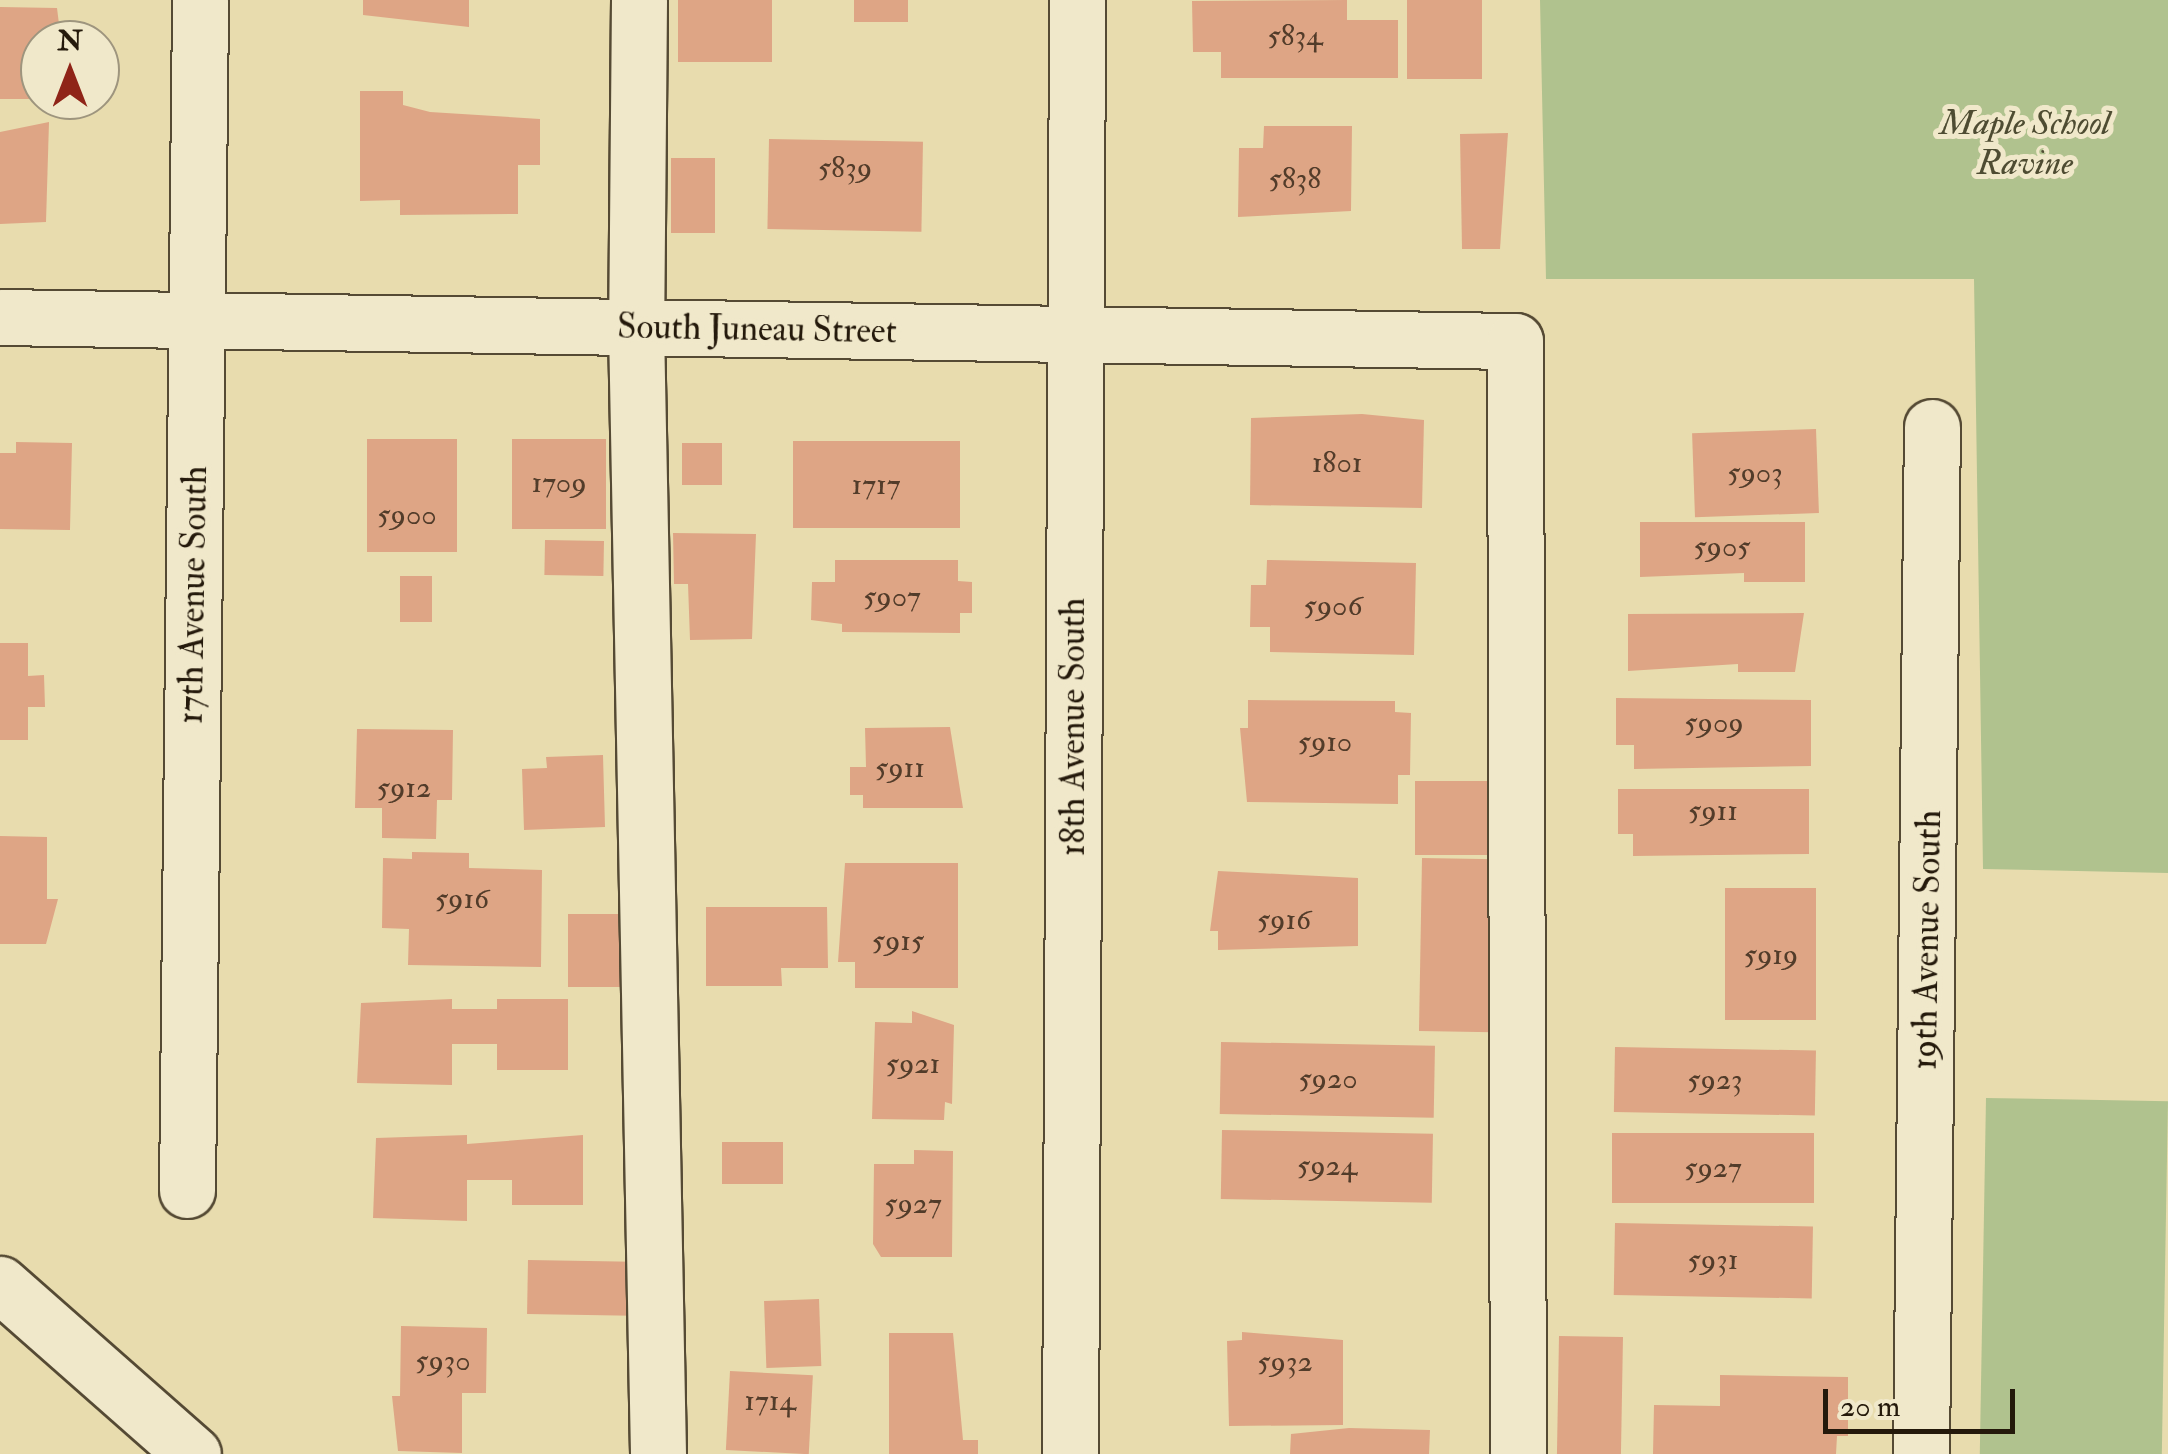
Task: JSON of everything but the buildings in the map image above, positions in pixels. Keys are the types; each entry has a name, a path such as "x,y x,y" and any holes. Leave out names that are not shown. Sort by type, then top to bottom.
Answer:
{"street":[{"name":"17th Avenue South","path":"187,1190 200,0"},
{"path":"638,0 636,328 658,1454"},
{"name":"18th Avenue South","path":"1070,1454 1077,0"},
{"name":"South Juneau Street","path":"0,317 1515,341 1518,1454"},
{"name":"19th Avenue South","path":"1921,1454 1932,427"},
{"path":"0,1284 193,1454"}],"green space":[{"name":"Maple School Ravine","path":"1540,0 2168,0 2168,873 1983,869 1974,279 1546,279"},
{"path":"1986,1098 2168,1101 2162,1454 1980,1454"}]}
